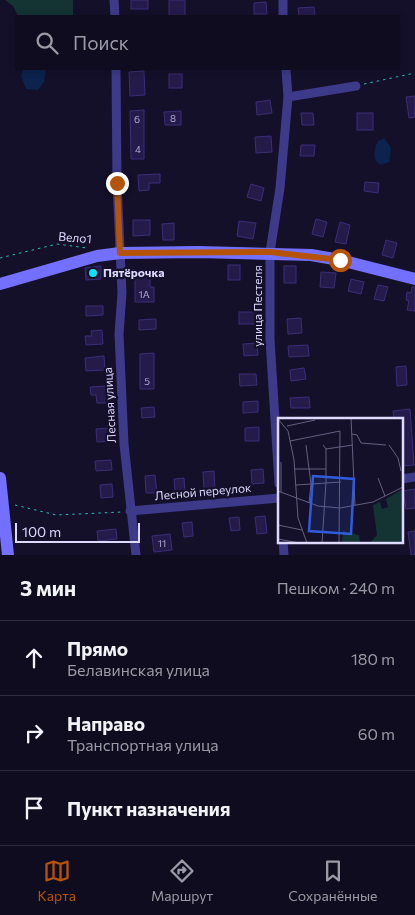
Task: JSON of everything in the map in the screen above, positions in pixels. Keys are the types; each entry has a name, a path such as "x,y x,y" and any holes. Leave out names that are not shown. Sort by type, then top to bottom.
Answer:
{"main road":[{"path":"0,284 85,259 120,253 270,252 340,260 415,279"},
{"path":"0,478 8,555"}],"street":[{"path":"114,0 115,15"},
{"path":"283,0 284,15"},
{"name":"Лесная улица","path":"116,70 122,293 119,334 124,444 136,555"},
{"name":"улица Пестеля","path":"278,468 270,339 270,252 280,188 288,97 286,70"},
{"path":"288,97 356,86"},
{"path":"402,479 415,477"},
{"name":"Лесной переулок","path":"130,511 278,498"},
{"path":"283,542 284,555"}],"path":[{"path":"356,86 415,74"},
{"name":"Вело1","path":"0,258 57,244 90,248"},
{"path":"2,502 56,515 130,511"}],"green space":[{"path":"5,0 73,0 73,15 18,15 13,6"}],"water":[{"path":"23,70 46,70 44,82 38,90 26,89 21,76"},
{"path":"384,138 391,148 389,162 382,165 375,159 375,152 377,142"}],"building":[{"path":"131,0 148,0 148,9 131,9"},
{"path":"169,0 185,0 185,15 169,15"},
{"path":"266,2 267,14 254,14 254,3"},
{"path":"314,7 315,15 299,15 298,8"},
{"path":"144,71 145,95 130,96 129,72"},
{"path":"169,74 182,74 182,88 169,88"},
{"path":"415,96 415,117 409,118 406,97"},
{"path":"270,100 272,113 257,115 256,102"},
{"path":"144,110 144,159 131,159 130,111"},
{"path":"181,111 181,125 165,125 164,112"},
{"path":"301,113 313,113 314,125 302,125"},
{"path":"357,113 373,113 373,130 357,130"},
{"path":"271,136 272,152 256,153 255,137"},
{"path":"301,145 315,145 314,156 300,156"},
{"path":"160,174 160,183 149,183 149,190 139,191 138,175"},
{"path":"365,182 379,183 378,193 364,191"},
{"path":"251,184 264,188 261,201 247,197"},
{"path":"316,219 327,222 323,237 312,234"},
{"path":"133,220 150,220 150,235 133,236"},
{"path":"239,221 256,223 253,239 237,236"},
{"path":"340,222 350,225 346,244 335,242"},
{"path":"174,223 174,240 163,240 162,224"},
{"path":"386,240 397,243 393,258 382,255"},
{"path":"228,265 240,265 240,280 228,280"},
{"path":"101,266 101,279 86,280 85,268"},
{"path":"284,266 296,266 296,283 284,283"},
{"path":"135,272 150,272 150,287 154,287 154,302 135,302"},
{"path":"321,272 336,273 334,288 320,287"},
{"path":"351,279 364,282 361,294 348,291"},
{"path":"378,285 388,287 384,301 374,299"},
{"path":"412,287 415,287 415,311 407,310 409,301 406,300 407,292 411,293"},
{"path":"86,306 103,306 103,315 86,316"},
{"path":"239,312 257,312 257,324 239,324"},
{"path":"301,318 302,333 288,334 287,319"},
{"path":"156,319 156,329 139,330 139,320"},
{"path":"102,330 103,344 86,345 85,336 92,336 91,331"},
{"path":"257,343 258,355 244,356 243,344"},
{"path":"308,345 309,356 289,357 288,346"},
{"path":"154,353 154,389 140,389 140,354"},
{"path":"104,356 105,370 86,371 85,358"},
{"path":"406,366 407,385 397,386 396,367"},
{"path":"304,368 306,379 291,381 290,370"},
{"path":"239,374 256,374 257,385 240,386"},
{"path":"106,386 107,403 97,403 96,395 91,395 90,387"},
{"path":"309,397 310,408 291,408 290,398"},
{"path":"258,401 258,412 243,413 243,402"},
{"path":"154,407 155,417 142,418 141,408"},
{"path":"410,409 414,465 402,466 402,418 394,418 393,411"},
{"path":"259,427 259,441 245,441 245,428"},
{"path":"109,428 110,441 97,442 96,429"},
{"path":"111,460 112,470 96,471 95,461"},
{"path":"263,469 264,483 252,484 251,470"},
{"path":"214,471 215,490 204,490 203,472"},
{"path":"155,475 157,493 146,493 145,476"},
{"path":"184,478 185,492 175,492 174,479"},
{"path":"112,484 113,497 101,498 100,485"},
{"path":"415,489 415,508 406,509 403,491"},
{"path":"265,516 267,533 257,534 255,517"},
{"path":"239,517 240,530 231,531 229,518"},
{"path":"192,522 193,536 184,537 182,523"},
{"path":"116,529 117,539 98,541 97,531"},
{"path":"415,531 415,555 411,555 408,532"},
{"path":"170,534 172,550 154,552 152,536"}],"place":[{"name":"Пятёрочка","path":"93,273"}],"route":[{"path":"117,183 120,253 270,252 311,255 340,260"}]}
